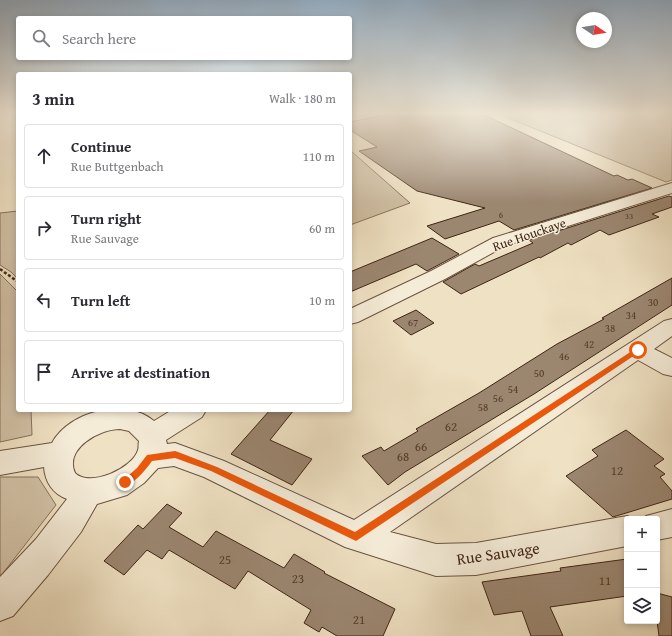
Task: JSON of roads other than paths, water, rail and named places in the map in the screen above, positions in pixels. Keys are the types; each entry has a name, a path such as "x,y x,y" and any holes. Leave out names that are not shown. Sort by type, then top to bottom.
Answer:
{"street":[{"name":"Rue Houckaye","path":"352,316 438,275 499,242 672,188"},
{"path":"356,537 672,326"},
{"path":"638,350 672,368"},
{"path":"150,447 143,426 131,420 116,419 99,422 79,433 70,440 60,453 57,467 61,479 72,488 88,492 107,490 125,482 140,471 150,447 191,412"},
{"name":"Rue Sauvage","path":"150,447 175,454 214,469 356,537 436,560 476,559 624,533"},
{"path":"0,463 60,453"},
{"path":"0,603 55,542 77,513 88,492"},
{"path":"660,525 672,523"}]}
